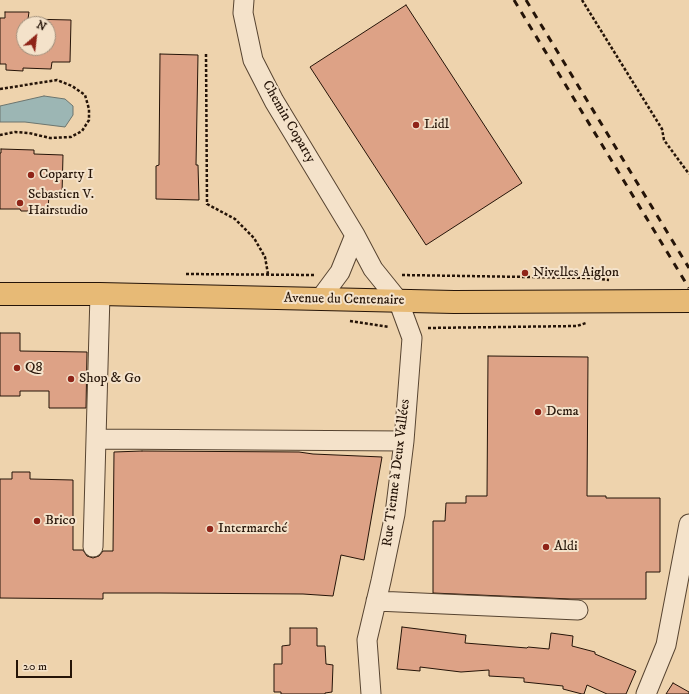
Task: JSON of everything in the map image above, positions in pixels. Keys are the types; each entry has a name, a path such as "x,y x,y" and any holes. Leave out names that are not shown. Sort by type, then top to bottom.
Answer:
{"main road":[{"name":"Avenue du Centenaire","path":"0,294 100,294 454,302 689,301"}],"street":[{"name":"Chemin Coparty","path":"244,0 243,13 253,60 274,101 355,235 373,269 398,300"},
{"path":"320,299 340,272 355,235"},
{"path":"93,547 100,294"},
{"name":"Rue Tienne à Deux Vallées","path":"371,694 367,640 395,514 404,441 412,338 398,300"},
{"path":"97,438 404,441"},
{"path":"646,694 666,645 689,524"},
{"path":"376,601 578,610"}],"path":[{"path":"582,0 662,129 664,140 689,174"},
{"path":"206,54 208,204 235,219 254,238 265,258 268,274"},
{"path":"0,89 57,80 72,86 85,95 89,109 89,120 82,130 71,137 50,138 29,133 15,132 0,135"}],"water":[{"path":"44,96 65,99 73,106 73,115 65,127 25,122 0,122 0,106"}],"building":[{"name":"Lidl","path":"406,5 522,183 426,245 310,67"},
{"path":"5,12 29,12 28,16 16,16 16,56 56,56 56,20 71,20 70,62 52,62 51,69 23,68 23,71 6,70 6,64 0,64 0,18 5,18"},
{"path":"160,54 198,55 196,165 198,165 199,200 156,199 156,166 159,165"},
{"name":"Coparty I","path":"1,149 34,150 34,154 63,155 62,194 49,194 48,211 0,209"},
{"path":"0,333 20,333 20,351 87,352 86,408 49,408 49,391 20,391 20,396 0,396"},
{"name":"Aldi","path":"488,356 588,357 587,496 606,496 606,498 660,498 660,572 646,572 646,599 571,599 433,593 433,521 445,521 446,503 466,503 466,496 487,496"},
{"name":"Intermarché","path":"114,452 299,452 382,457 364,560 341,555 333,596 303,594 103,593 103,599 0,598 0,479 12,479 12,472 30,472 30,479 73,480 73,550 83,550 87,556 93,558 99,556 103,551 113,551"},
{"path":"402,627 466,635 465,643 527,648 549,649 551,633 573,636 572,646 595,652 595,654 636,671 626,694 607,694 587,685 584,694 582,694 563,689 563,686 524,682 524,678 489,676 489,670 461,672 420,667 420,671 397,669"},
{"path":"290,628 317,628 317,646 325,646 326,664 333,665 332,692 325,694 281,694 281,692 274,692 274,664 282,664 282,646 290,645"},
{"path":"673,683 689,692 689,694 666,694"}],"railway":[{"path":"514,0 689,288"},
{"path":"526,0 689,268"}],"place":[{"name":"Lidl","path":"416,125"},
{"name":"Coparty I","path":"31,175"},
{"name":"Sebastien V. Hairstudio","path":"20,203"},
{"name":"Nivelles Aiglon","path":"525,273"},
{"name":"Q8","path":"17,368"},
{"name":"Shop & Go","path":"71,379"},
{"name":"Dema","path":"538,412"},
{"name":"Brico","path":"37,521"},
{"name":"Intermarché","path":"210,529"},
{"name":"Aldi","path":"546,547"}]}
